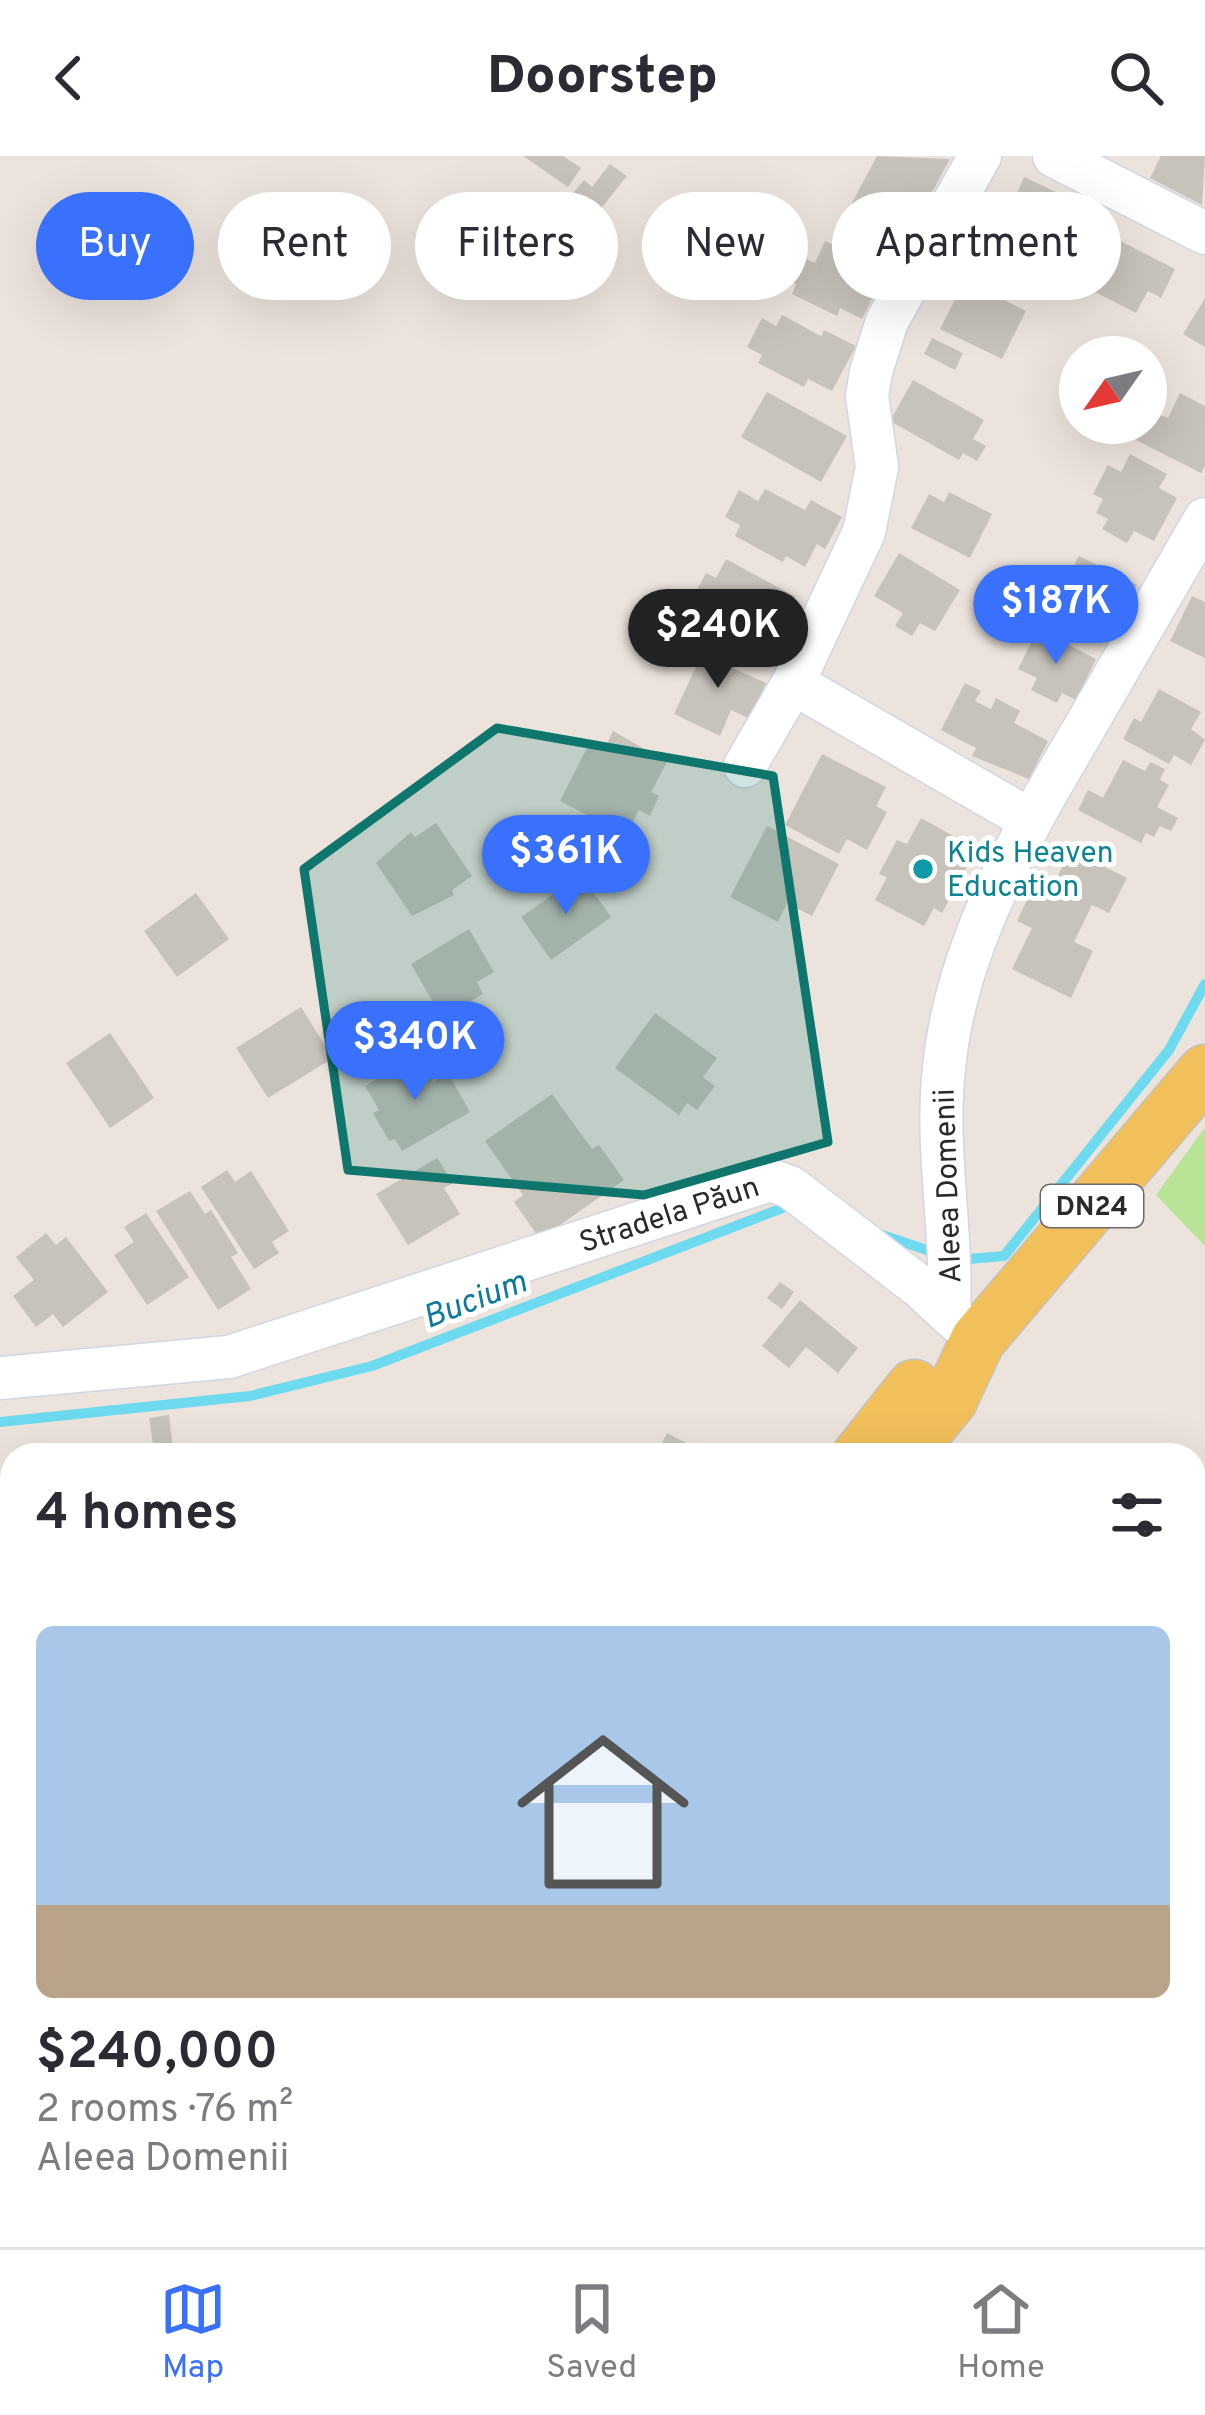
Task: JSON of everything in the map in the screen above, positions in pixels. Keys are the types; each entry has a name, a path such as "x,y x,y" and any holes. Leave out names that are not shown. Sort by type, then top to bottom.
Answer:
{"main road":[{"name":"DN24","path":"869,1443 964,1327 1205,1072"},
{"name":"DN24","path":"915,1443 950,1400 964,1327"}],"street":[{"path":"746,766 793,683 864,532 877,467 867,396 882,333 980,156"},
{"path":"1054,156 1205,233"},
{"name":"Aleea Domenii","path":"964,1327 951,1269 940,1125 944,1064 970,948 1030,820 1205,519"},
{"path":"793,683 1030,820"},
{"name":"Stradela Păun","path":"0,1378 229,1357 770,1180 790,1187 964,1327"}],"highlighted area":[{"path":"497,728 773,776 828,1142 644,1195 348,1170 304,869"}],"green space":[{"path":"1205,1127 1205,1246 1156,1195"}],"building":[{"path":"523,156 563,156 581,168 568,187"},
{"path":"877,156 950,159 932,192 858,192"},
{"path":"1161,156 1205,156 1202,205 1150,178"},
{"path":"610,164 627,176 614,192 574,192 584,180 592,187"},
{"path":"1024,177 1056,192 1017,192"},
{"path":"825,241 832,244 832,300 871,300 862,319 840,308 837,316 804,300 808,300 808,260 815,263"},
{"path":"1121,241 1175,269 1161,298 1148,291 1136,313 1111,300 1121,300"},
{"path":"1205,298 1205,347 1183,334"},
{"path":"955,300 1004,300 1026,311 1002,359 940,329"},
{"path":"782,315 821,336 824,330 856,346 832,391 808,379 804,387 758,363 762,355 747,347 762,318 776,326"},
{"path":"932,338 963,353 955,370 924,354"},
{"path":"913,380 984,420 973,439 986,446 977,461 963,453 959,460 890,421"},
{"path":"767,392 847,436 821,482 741,437"},
{"path":"1180,393 1205,406 1201,473 1144,444 1167,444 1168,418"},
{"path":"1130,454 1167,474 1159,488 1177,498 1154,541 1134,531 1127,543 1102,529 1108,519 1096,513 1103,499 1093,494 1108,465 1121,472"},
{"path":"765,489 805,510 811,500 842,517 825,549 817,544 805,567 786,556 783,562 735,536 740,525 725,517 739,490 758,501"},
{"path":"949,492 992,514 970,558 911,528 929,494 944,502"},
{"path":"899,553 960,590 935,631 920,623 912,636 895,626 903,613 874,596"},
{"path":"1079,556 1137,585 1111,636 1049,604 1053,596 1041,589 1052,567 1069,575"},
{"path":"726,559 796,597 768,649 750,639 746,646 685,612 706,573 716,578"},
{"path":"1192,596 1205,602 1205,658 1170,641"},
{"path":"1038,629 1096,659 1076,700 1062,693 1057,703 1031,690 1037,678 1018,669"},
{"path":"709,639 735,652 728,666 766,683 750,719 731,710 720,736 674,714"},
{"path":"965,683 981,691 975,701 991,709 996,698 1020,711 1014,723 1048,741 1029,779 972,756 976,748 941,730"},
{"path":"1159,689 1201,712 1191,729 1205,740 1191,765 1174,755 1169,764 1123,739 1134,718 1141,722"},
{"path":"613,731 667,762 651,792 659,796 650,816 639,810 626,835 560,801 591,740 605,748"},
{"path":"822,754 886,787 876,806 887,812 867,850 847,839 839,854 785,825"},
{"path":"1123,760 1145,771 1150,762 1165,769 1160,780 1169,785 1157,807 1178,818 1171,831 1160,826 1154,837 1146,833 1141,843 1078,810 1088,790 1103,798"},
{"name":"Kids Heaven Education","path":"921,818 968,844 959,860 968,864 942,913 934,908 924,926 875,900 887,877 879,874 897,840 907,844"},
{"path":"436,823 472,876 452,890 454,895 412,916 376,863 411,832 415,837"},
{"path":"767,826 839,864 812,916 787,903 778,922 730,897"},
{"path":"1071,850 1127,878 1109,913 1092,905 1074,942 1093,951 1071,998 1012,969 1032,928 1017,921 1039,875 1054,883"},
{"path":"523,854 534,870 516,882 505,866"},
{"path":"581,875 611,917 551,960 521,917"},
{"path":"196,893 229,939 177,977 144,931"},
{"path":"469,929 494,972 477,982 483,994 442,1018 411,964"},
{"path":"301,1007 333,1058 268,1098 236,1048"},
{"path":"655,1013 717,1058 703,1077 715,1086 697,1110 687,1103 679,1115 615,1068"},
{"path":"110,1033 154,1098 110,1128 66,1063"},
{"path":"417,1055 433,1082 448,1073 470,1112 402,1151 395,1139 389,1141 373,1113 379,1110 365,1086"},
{"path":"552,1094 592,1149 599,1145 624,1180 540,1239 514,1202 523,1195 485,1141"},
{"path":"437,1158 453,1183 444,1188 460,1214 408,1245 376,1194"},
{"path":"227,1170 235,1182 251,1171 289,1231 272,1242 279,1253 254,1269 201,1187"},
{"path":"190,1191 205,1214 211,1210 238,1253 231,1257 251,1289 218,1310 156,1211"},
{"path":"146,1213 189,1277 147,1305 114,1255 134,1242 124,1227"},
{"path":"46,1233 56,1245 66,1237 108,1292 63,1327 53,1314 36,1327 13,1296 34,1280 16,1257"},
{"path":"780,1282 794,1292 782,1309 767,1298"},
{"path":"800,1300 858,1348 838,1373 806,1347 789,1368 762,1346"},
{"path":"169,1415 172,1443 153,1443 149,1418"},
{"path":"667,1433 687,1443 662,1443"}],"waterway":[{"name":"Bucium","path":"969,1259 1004,1256 1169,1050 1205,984"},
{"name":"Bucium","path":"0,1422 250,1396 372,1366 793,1204"},
{"name":"Bucium","path":"882,1235 936,1253"}],"place":[{"name":"Kids Heaven Education","path":"923,869"}]}
